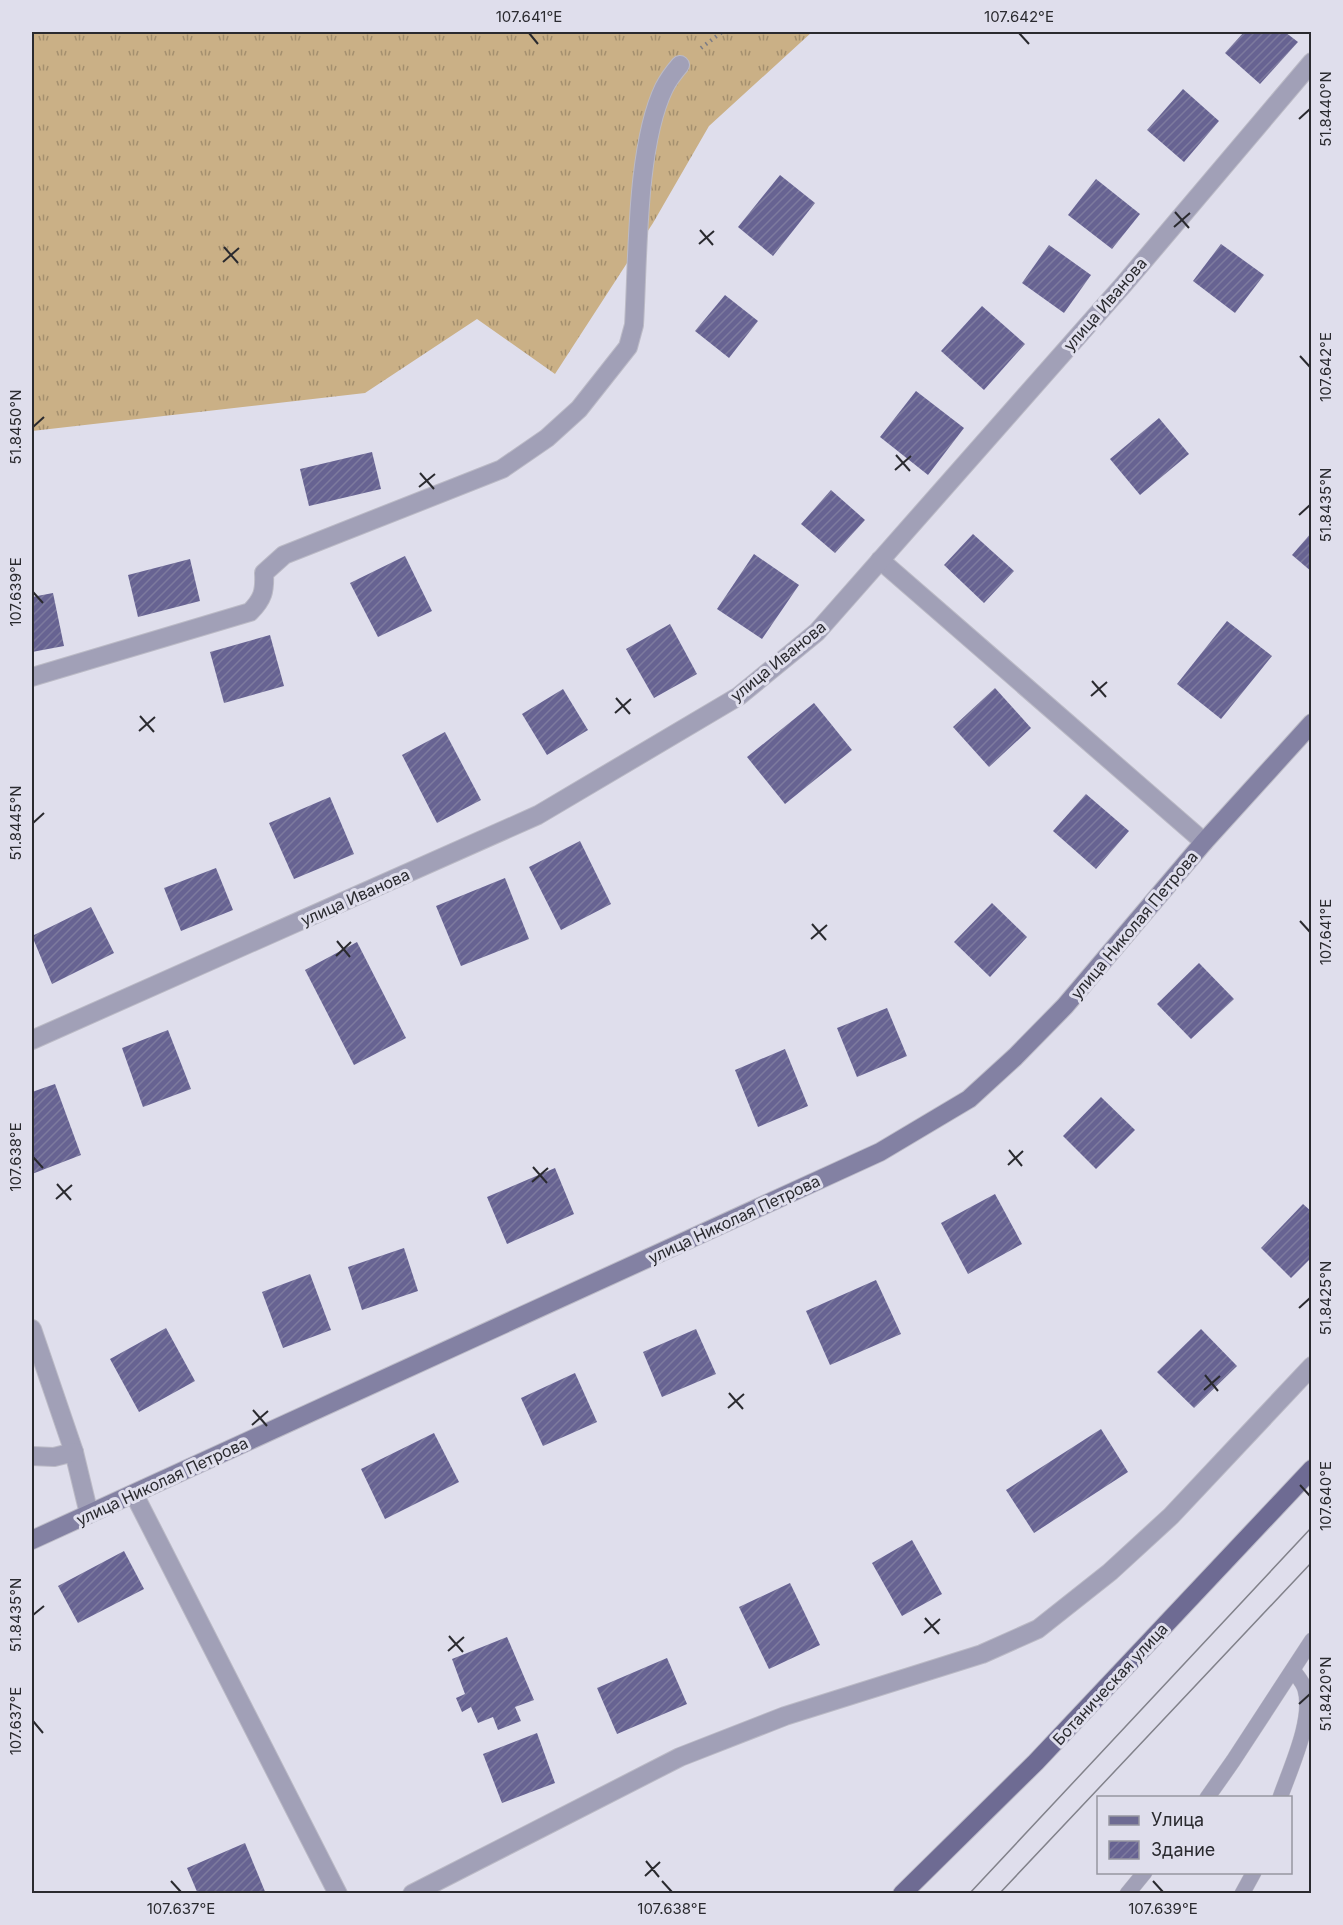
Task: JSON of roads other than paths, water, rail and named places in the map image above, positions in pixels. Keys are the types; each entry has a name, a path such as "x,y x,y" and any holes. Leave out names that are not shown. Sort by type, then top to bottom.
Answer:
{"main road":[{"name":"улица Николая Петрова","path":"32,1540 880,1152 969,1100 1056,1015 1204,842 1311,723"},
{"name":"Ботаническая улица","path":"902,1893 1036,1762 1311,1469"}],"street":[{"name":"улица Иванова","path":"32,1040 538,815 739,696 818,632 1124,284 1311,62"},
{"path":"32,677 250,612 261,602 265,589 264,573 284,555 502,469 547,438 579,409 628,347 634,326 644,172 655,112 664,86 680,65"},
{"path":"880,560 1204,842"},
{"path":"32,1329 74,1452 89,1514"},
{"path":"412,1893 680,1757 785,1716 982,1654 1038,1629 1110,1572 1171,1516 1311,1366"},
{"path":"33,1458 54,1457 74,1452"},
{"path":"134,1494 339,1893"}],"lane":[{"path":"1208,1796 1311,1640"},
{"path":"1280,1796 1302,1735 1306,1704 1306,1691 1293,1670"},
{"path":"1127,1893 1143,1874"},
{"path":"1242,1893 1253,1874"}],"tram line":[{"path":"969,1894 1312,1527"},
{"path":"999,1894 1312,1562"}]}
